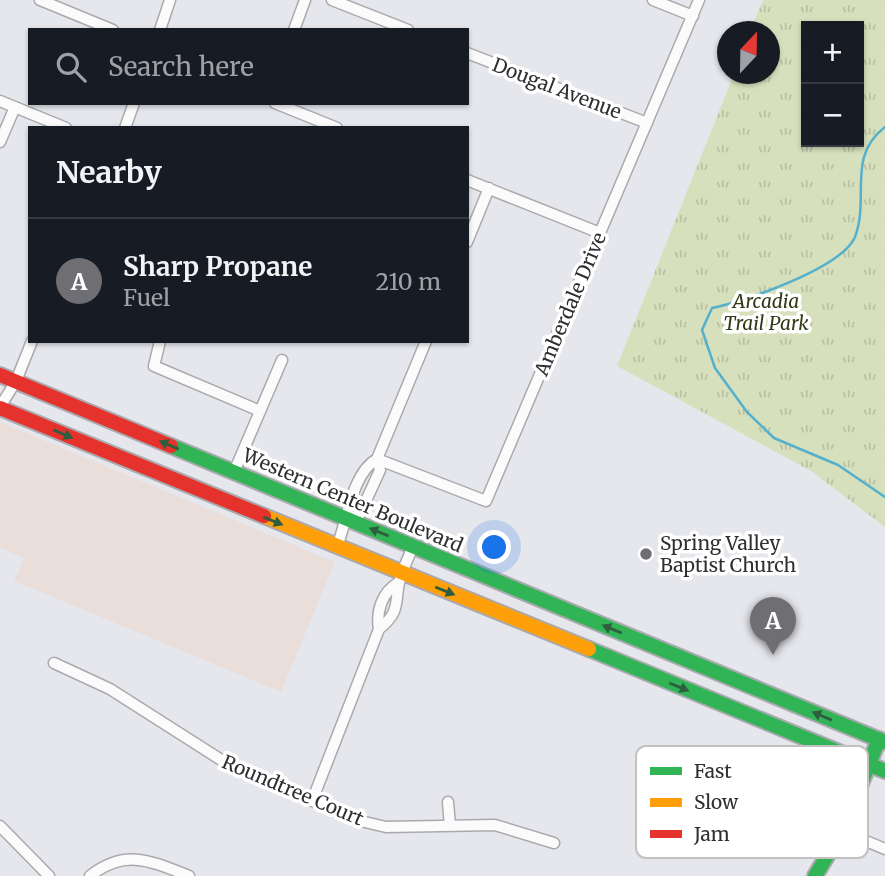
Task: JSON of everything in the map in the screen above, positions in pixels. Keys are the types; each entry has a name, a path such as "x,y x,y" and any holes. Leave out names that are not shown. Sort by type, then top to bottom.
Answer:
{"main road":[{"name":"Western Center Boulevard","path":"0,375 882,741"},
{"path":"0,408 337,547 400,578 824,746"},
{"path":"882,741 869,764 885,771"},
{"path":"815,876 826,858"}],"street":[{"path":"40,0 108,28"},
{"path":"161,28 170,0"},
{"path":"295,28 305,0"},
{"path":"332,0 403,28"},
{"path":"653,0 693,16"},
{"name":"Amberdale Drive","path":"377,459 486,500 699,0"},
{"name":"Dougal Avenue","path":"469,54 647,123"},
{"path":"0,101 60,126"},
{"path":"126,126 133,105"},
{"path":"280,105 332,126"},
{"path":"0,142 15,107"},
{"path":"469,181 600,233"},
{"path":"469,237 489,188"},
{"path":"0,408 16,381 31,343"},
{"path":"160,343 154,366 260,411"},
{"path":"337,547 348,519 360,514 380,470 377,459 425,343"},
{"path":"234,472 282,360"},
{"path":"312,801 379,629 389,621 400,593 400,578 413,546"},
{"name":"Roundtree Court","path":"54,663 110,689 226,764 356,820 386,827 495,825 554,843"},
{"path":"448,802 450,826"},
{"path":"0,827 50,876"},
{"path":"868,842 885,849"},
{"path":"90,876 117,859 133,858 189,876"}],"shaded area":[{"path":"0,422 335,562 281,692 14,581 24,558 0,548"}],"green space":[{"name":"Arcadia Trail Park","path":"763,0 885,0 885,527 811,471 617,366 730,84 780,84 780,21 754,21"}],"waterway":[{"path":"885,127 866,151 862,164 859,222 855,237 846,249 812,272 790,282 746,299 712,308 702,330 715,368 747,412 774,438 838,465 885,497"}],"traffic: fast":[{"path":"171,446 885,742"},
{"path":"589,649 824,746"},
{"path":"868,766 879,739"},
{"path":"868,764 885,771"},
{"path":"815,876 826,858"}],"traffic: slow":[{"path":"264,516 589,649"}],"traffic: jam":[{"path":"0,375 171,446"},
{"path":"0,408 264,516"}],"place":[{"name":"Spring Valley Baptist Church","path":"646,554"},
{"name":"Sharp Propane","path":"773,655"}]}
